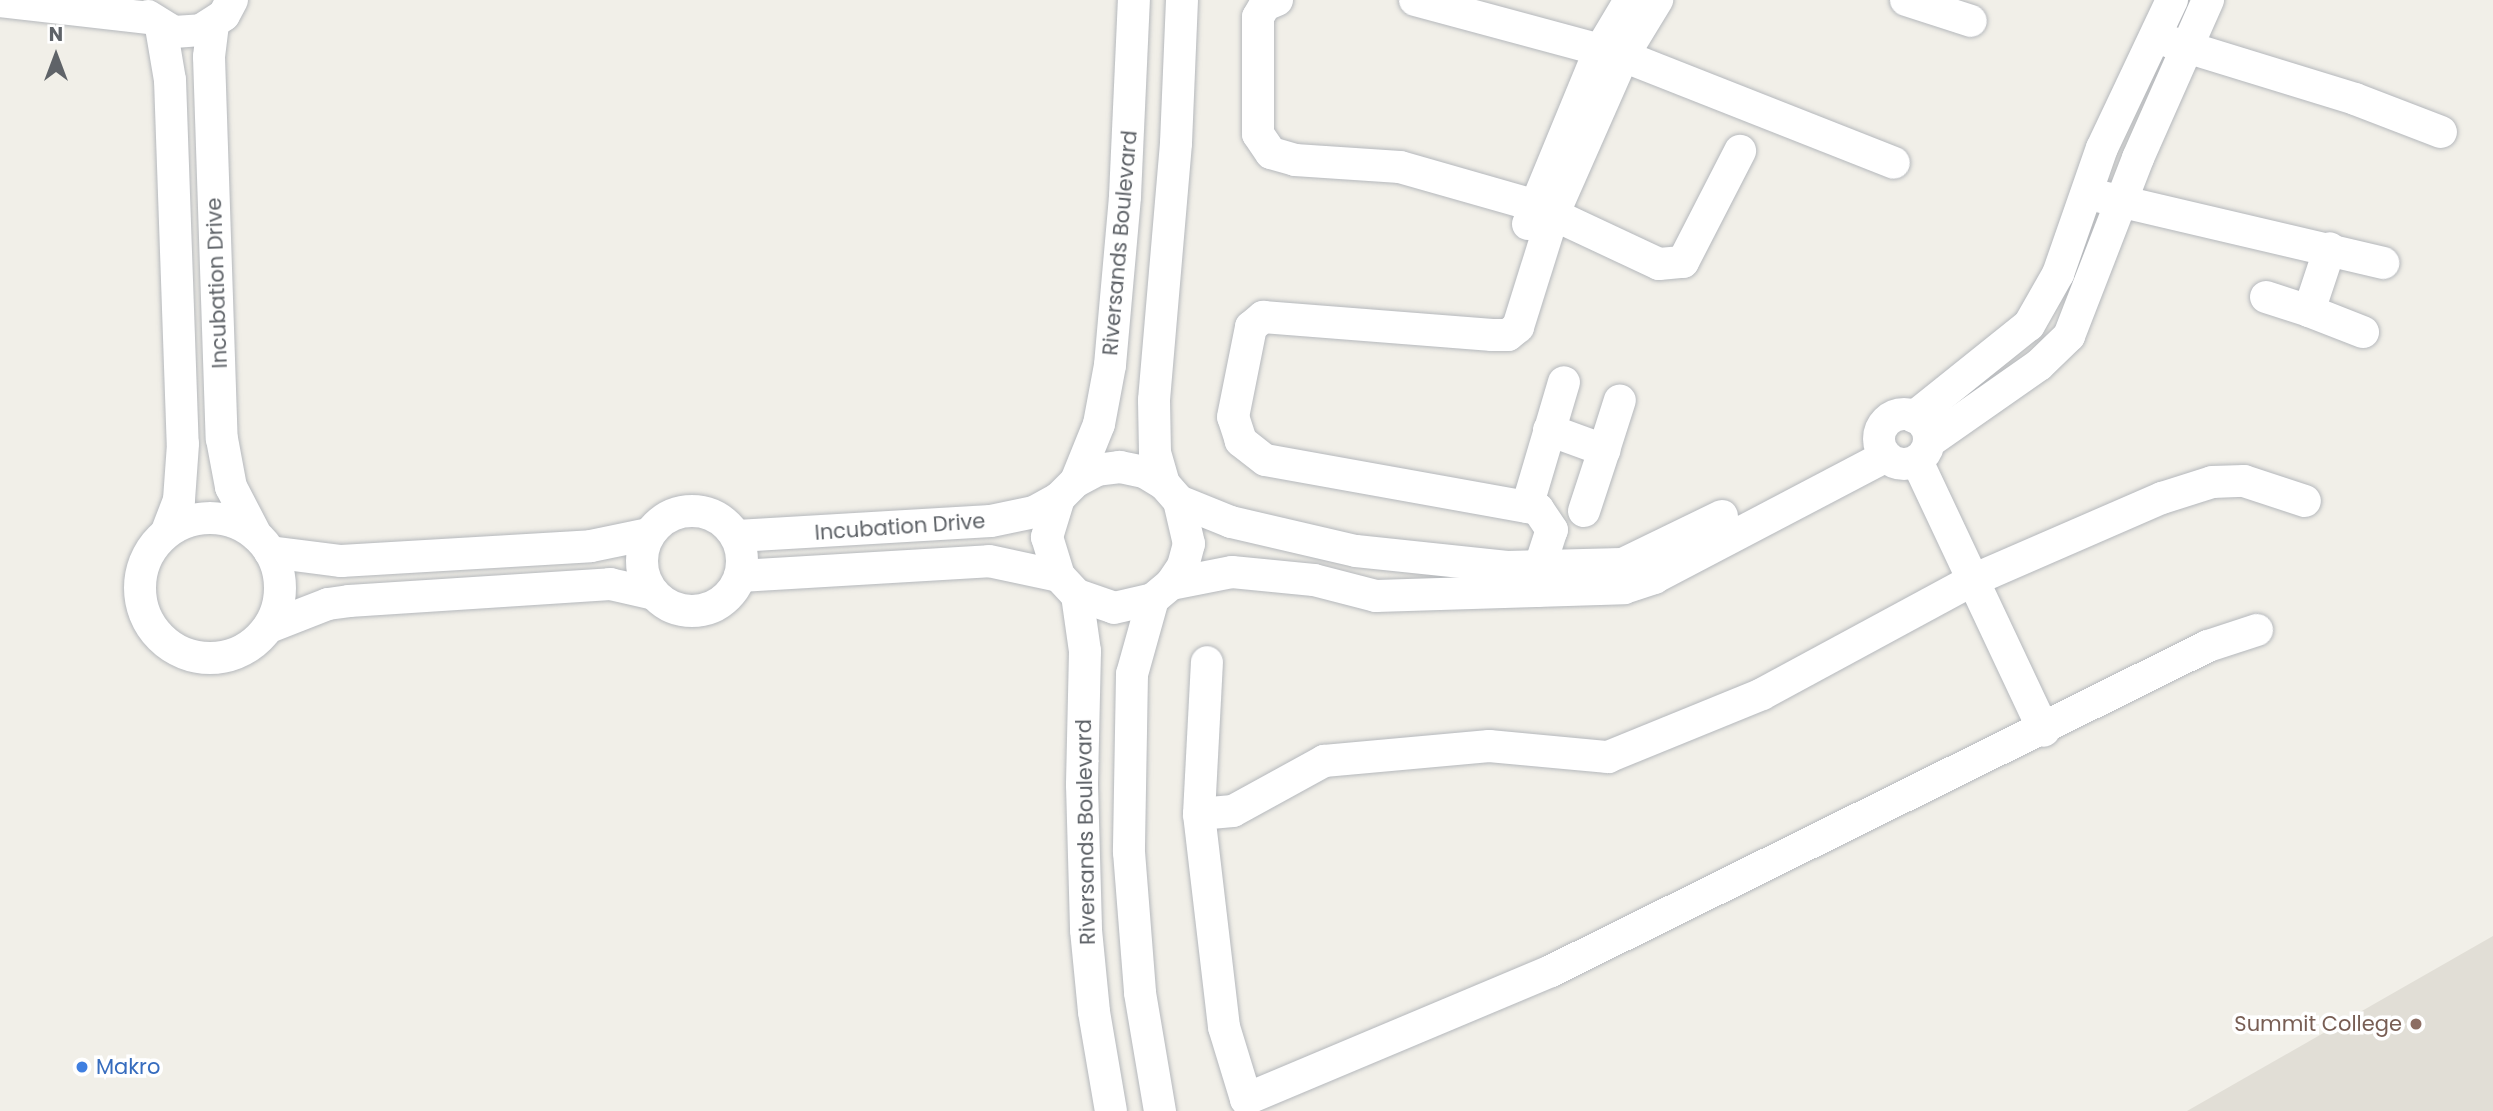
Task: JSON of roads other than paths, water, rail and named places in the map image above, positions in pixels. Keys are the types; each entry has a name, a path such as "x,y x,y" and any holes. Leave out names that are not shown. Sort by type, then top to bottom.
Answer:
{"street":[{"name":"Riversands Boulevard","path":"1068,489 1098,424 1110,365 1126,184 1134,0"},
{"path":"1162,592 1183,566 1189,544 1172,492 1155,453 1154,400 1175,155 1182,0"},
{"path":"1277,0 1265,5 1258,17 1258,134 1271,153 1295,160 1400,167 1543,210 1659,264 1683,262 1740,151"},
{"path":"1416,0 1611,54 1894,163"},
{"path":"1539,578 1552,530 1547,517 1527,507 1265,460 1241,441 1233,417 1251,327 1263,317 1492,335 1611,54 1630,0"},
{"path":"1611,54 1657,0"},
{"path":"1906,0 1971,21"},
{"path":"1883,446 1902,464 1920,440 2029,325 2058,274 2102,148 2172,0"},
{"path":"1920,440 2039,365 2069,336 2138,158 2190,48 2208,0"},
{"path":"0,1 149,15 187,33 223,12"},
{"name":"Incubation Drive","path":"223,12 209,57 223,448 231,487 263,543"},
{"name":"Incubation Drive","path":"149,15 170,80 183,444 179,500 167,532"},
{"path":"2155,39 2355,99 2441,132"},
{"path":"2088,193 2383,262"},
{"path":"2309,312 2330,248"},
{"path":"2266,297 2363,332"},
{"path":"1527,507 1564,382"},
{"path":"1584,511 1620,400"},
{"path":"1539,578 1376,596 1314,580 1232,572 1114,608 1068,585 1047,537 1068,489 1097,470 1121,467 1144,472 1172,492 1231,522 1356,551 1624,588 1654,578 1883,446 1891,418 1920,440 1973,580 2045,731"},
{"path":"1549,430 1604,450"},
{"path":"1199,814 1233,811 1324,761 1489,746 1608,757 1762,694 1973,580 2162,498 2212,482 2244,481 2305,501"},
{"name":"Incubation Drive","path":"737,536 991,521 1034,512 1068,489"},
{"path":"649,534 615,544 374,560 308,559 263,543 235,522 211,518 188,521 167,532 146,556 139,593 143,613 165,643 195,657 229,656 244,650 269,627 328,604 349,601 610,584 653,594 681,610 696,611 726,599 740,576 743,553 737,536 726,523 694,510 661,521 649,534 641,564 653,594"},
{"path":"263,543 280,589 269,627"},
{"path":"1344,589 1356,551"},
{"name":"Incubation Drive","path":"740,576 989,561 1068,585"},
{"name":"Riversands Boulevard","path":"1068,585 1085,651 1082,785 1086,930 1094,1012 1111,1111"},
{"name":"Riversands Boulevard","path":"1160,1111 1140,993 1129,840 1132,674 1162,592"},
{"path":"1207,662 1199,814 1224,1027 1246,1099 1551,971 2045,731 2208,646 2257,629"}],"place":[{"name":"Summit College","path":"2416,1024"},
{"name":"Makro","path":"82,1067"}]}
